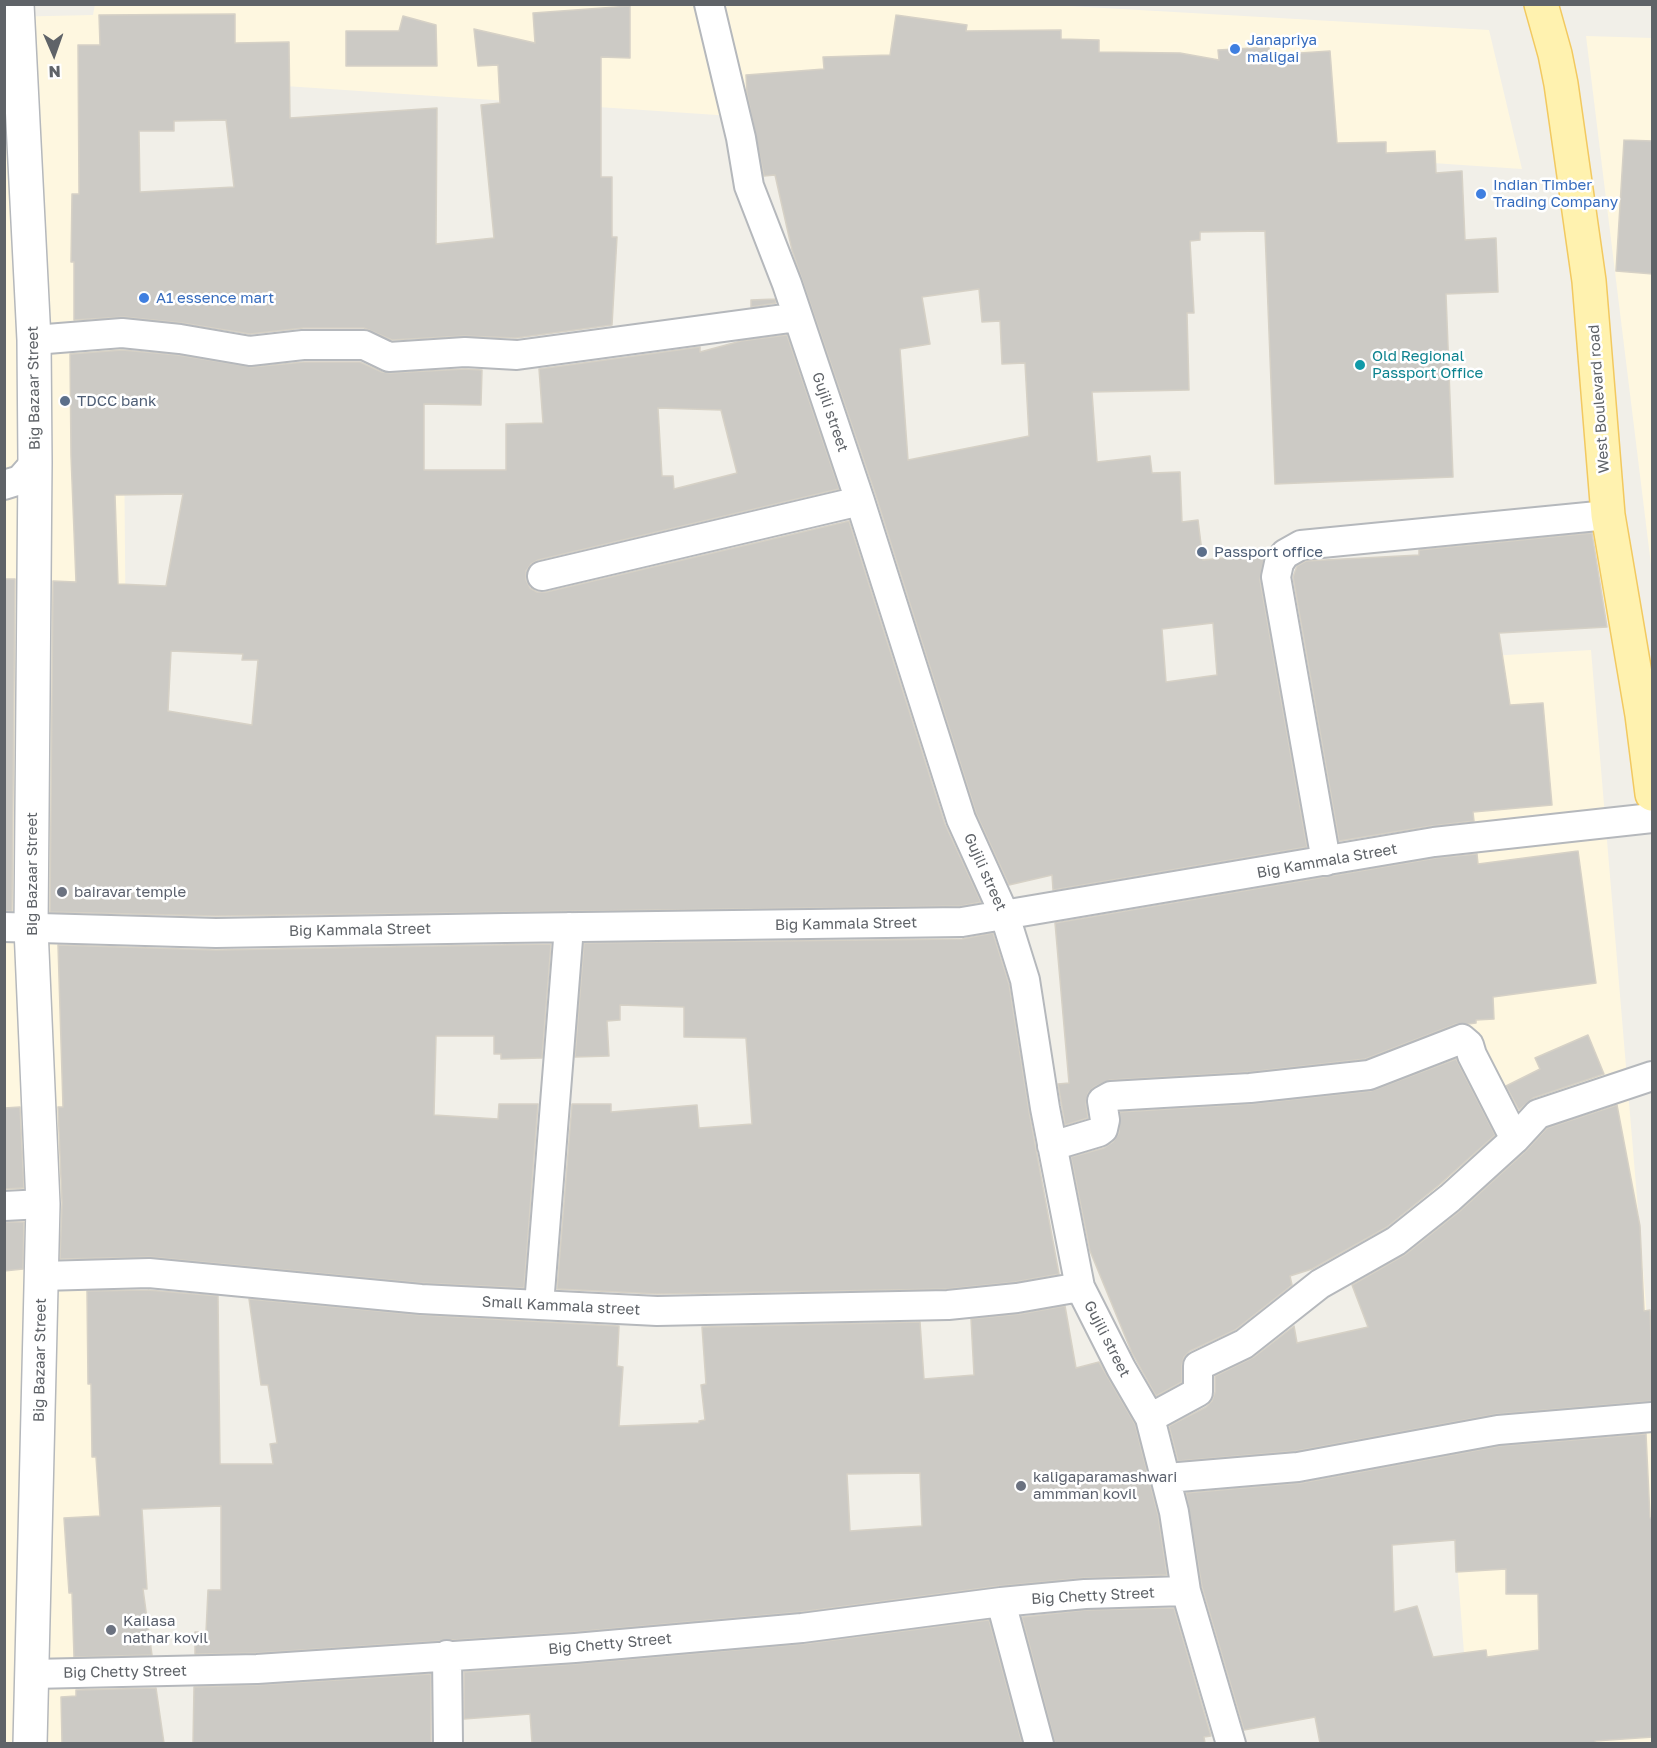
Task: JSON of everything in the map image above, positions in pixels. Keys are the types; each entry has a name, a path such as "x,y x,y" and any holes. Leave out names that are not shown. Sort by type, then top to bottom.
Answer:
{"main road":[{"name":"West Boulevard road","path":"1541,4 1561,84 1589,281 1608,515 1647,714 1653,794"}],"street":[{"name":"Gujili street","path":"709,4 741,138 749,186 798,317 860,501 961,819 1005,916 1025,980 1052,1146 1080,1287 1121,1368 1150,1418 1167,1478 1186,1592 1231,1743"},
{"name":"Big Bazaar Street","path":"13,8 34,340 35,463 18,927 43,1204 30,1743"},
{"path":"34,340 122,333 250,351 303,345 364,345 389,357 465,352 517,355 798,317"},
{"path":"4,485 20,480 35,463"},
{"path":"542,576 860,501"},
{"path":"1326,861 1276,578 1279,563 1285,554 1301,545 1608,515"},
{"name":"Big Kammala Street","path":"18,927 216,933 962,922 1434,842 1653,818"},
{"path":"539,1305 568,927"},
{"path":"1052,1146 1103,1129 1105,1120 1102,1101 1111,1096 1250,1088 1369,1075 1462,1039 1469,1045 1515,1139"},
{"path":"1150,1418 1198,1392 1198,1366 1244,1344 1320,1284 1396,1241 1450,1198 1515,1139 1538,1114 1653,1076"},
{"path":"4,1206 43,1204"},
{"name":"Small Kammala street","path":"42,1276 149,1274 421,1299 657,1311 948,1305 1017,1298 1080,1287"},
{"path":"1167,1478 1298,1467 1498,1430 1653,1417"},
{"name":"Big Chetty Street","path":"32,1674 257,1669 575,1648 746,1633 1084,1594 1186,1592"},
{"path":"1001,1602 1039,1743"},
{"path":"447,1655 448,1743"}],"shaded area":[{"path":"95,4 1034,4 1489,30 1522,169 121,75 135,1743 5,1743 4,17 93,15"},
{"path":"1586,36 1652,38 1652,573"},
{"path":"1591,650 1652,1376 1652,1743 1471,1743 1387,662"}],"building":[{"path":"630,6 630,58 601,57 601,177 612,177 612,237 617,237 612,325 516,338 464,336 392,340 364,328 303,328 250,334 182,323 124,317 74,320 74,262 71,262 72,194 79,194 78,45 100,45 99,15 235,14 235,43 289,42 290,118 437,108 436,244 494,238 481,105 500,103 498,65 478,66 474,29 535,43 533,13","holes":["226,120 234,187 140,192 139,131 174,131 174,121"]},
{"path":"896,15 967,25 966,31 1061,30 1061,39 1099,40 1099,52 1180,53 1219,60 1218,50 1269,47 1270,55 1330,51 1337,143 1386,142 1386,153 1435,151 1436,173 1462,171 1465,240 1496,238 1498,292 1446,294 1453,477 1275,484 1265,231 1200,232 1200,240 1190,241 1194,313 1187,313 1189,390 1092,392 1097,462 1150,456 1152,473 1180,472 1182,522 1198,520 1203,560 1265,554 1260,580 1307,847 1053,890 1052,875 1009,885 976,813 876,496 792,250 775,175 764,176 747,94 746,75 824,69 823,57 890,55","holes":["979,289 982,322 1000,321 1002,364 1025,363 1029,436 908,460 900,349 930,344 922,297","1213,623 1217,675 1166,682 1162,629"]},
{"path":"403,16 436,25 437,66 346,66 346,31 399,31"},
{"path":"1624,140 1653,141 1653,274 1616,271"},
{"path":"775,299 776,303 751,307 751,300"},
{"path":"787,335 839,489 538,560 526,571 526,580 530,588 537,592 546,592 849,521 945,824 981,902 961,906 216,916 50,912 53,581 76,582 70,354 122,350 178,355 252,367 304,362 360,362 382,372 390,373 482,370 481,405 424,404 424,470 506,470 506,424 543,423 539,369 700,347 700,352 741,341","holes":["658,408 721,410 737,473 674,489 673,476 662,476","183,494 166,586 118,584 115,495","171,651 243,654 242,660 258,660 252,725 168,711"]},
{"path":"1592,533 1607,627 1499,633 1510,705 1543,703 1552,805 1473,812 1474,821 1339,841 1293,577 1297,566 1306,561 1419,555 1419,550"},
{"path":"4,579 15,579 12,911 4,911"},
{"path":"1578,851 1596,983 1493,997 1494,1019 1456,1024 1365,1059 1249,1072 1110,1080 1094,1087 1088,1093 1086,1104 1088,1118 1065,1125 1058,1084 1069,1083 1055,923 1436,858 1477,854 1478,864"},
{"path":"993,933 1009,984 1029,1111 1059,1274 1015,1282 947,1289 657,1294 557,1289 572,1104 611,1104 611,1112 697,1105 699,1128 752,1124 746,1038 684,1037 684,1007 620,1005 620,1020 607,1021 609,1056 575,1057 584,943 962,939"},
{"path":"551,944 542,1058 501,1059 501,1054 494,1054 494,1036 436,1036 434,1115 498,1119 499,1104 538,1104 524,1288 422,1283 150,1257 60,1259 62,1203 58,1107 63,1107 58,945 216,950"},
{"path":"1588,1035 1604,1074 1533,1098 1519,1110 1506,1086 1540,1069 1535,1058"},
{"path":"1456,1059 1495,1135 1387,1227 1312,1269 1290,1276 1292,1285 1235,1330 1190,1351 1184,1357 1182,1382 1156,1396 1132,1353 1090,1251 1071,1157 1104,1148 1113,1142 1119,1133 1120,1112 1251,1104 1371,1091"},
{"path":"1617,1105 1640,1226 1644,1311 1650,1310 1653,1401 1497,1414 1296,1451 1178,1461 1169,1426 1206,1407 1212,1401 1215,1392 1215,1376 1254,1357 1294,1326 1297,1343 1368,1327 1352,1285 1406,1254 1460,1211 1526,1151 1547,1128"},
{"path":"20,1107 24,1188 4,1189 4,1108"},
{"path":"4,1222 24,1222 23,1269 4,1271"},
{"path":"148,1290 218,1296 220,1464 273,1464 270,1444 277,1443 268,1385 261,1385 249,1299 420,1315 619,1326 617,1366 623,1367 619,1426 699,1423 705,1420 701,1385 706,1384 702,1327 920,1322 924,1379 974,1375 971,1319 1065,1306 1076,1368 1099,1362 1135,1424 1158,1515 1167,1575 1084,1578 999,1586 800,1612 574,1632 256,1653 195,1654 195,1632 206,1632 208,1590 221,1590 221,1506 142,1509 147,1589 143,1589 152,1655 74,1657 72,1593 69,1593 64,1518 100,1516 96,1457 92,1457 91,1384 88,1384 87,1291","holes":["920,1473 922,1526 850,1531 847,1474"]},
{"path":"1646,1434 1650,1518 1653,1518 1653,1737 1595,1741 1595,1743 1320,1743 1315,1717 1244,1730 1202,1587 1186,1493 1301,1483 1500,1446","holes":["1455,1540 1456,1572 1506,1569 1506,1594 1538,1594 1539,1650 1487,1657 1486,1650 1433,1657 1417,1606 1394,1612 1392,1545"]},
{"path":"1174,1608 1211,1736 1204,1737 1205,1743 1055,1743 1022,1617 1086,1610"},
{"path":"989,1620 1022,1743 532,1743 530,1714 464,1719 464,1672 803,1644"},
{"path":"431,1674 431,1743 193,1743 194,1687"},
{"path":"156,1688 164,1743 62,1743 61,1697 76,1696 76,1690"}],"place":[{"name":"Janapriya maligai","path":"1235,49"},
{"name":"Indian Timber Trading Company","path":"1481,194"},
{"name":"A1 essence mart","path":"144,298"},
{"name":"Old Regional Passport Office","path":"1360,365"},
{"name":"TDCC bank","path":"65,401"},
{"name":"Passport office","path":"1202,552"},
{"name":"bairavar temple","path":"62,892"},
{"name":"kaligaparamashwari ammman kovil","path":"1021,1486"},
{"name":"Kailasa nathar kovil","path":"111,1630"}]}
